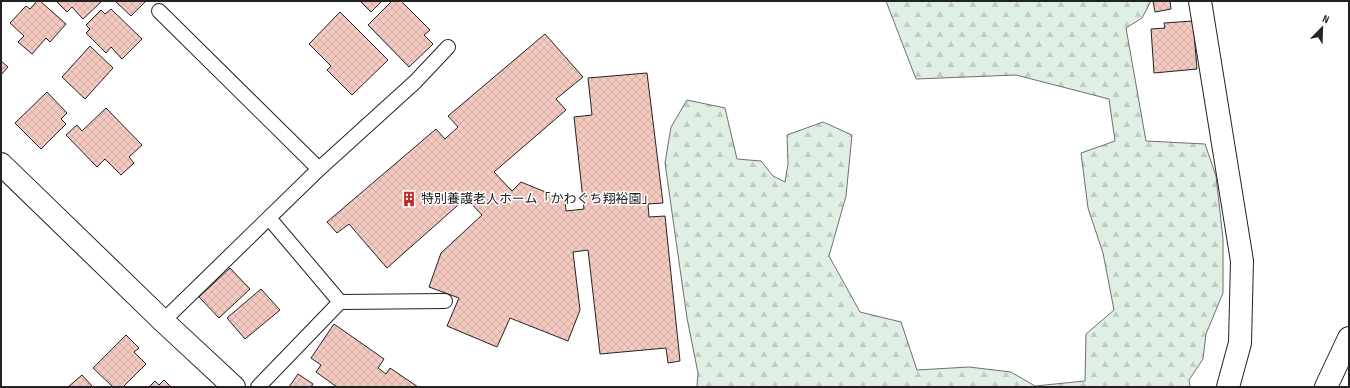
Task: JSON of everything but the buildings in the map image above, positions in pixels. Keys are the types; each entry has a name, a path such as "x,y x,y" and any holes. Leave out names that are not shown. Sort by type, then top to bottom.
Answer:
{"street":[{"path":"1200,1 1242,261 1240,344 1228,387"},
{"path":"1,164 162,321 234,387"},
{"path":"1326,387 1349,338"}],"lane":[{"path":"159,11 319,169"},
{"path":"162,321 319,169 415,82 448,47"},
{"path":"269,218 340,302"},
{"path":"258,387 340,302 445,301"}],"green space":[{"path":"886,1 1151,1 1142,18 1126,28 1146,141 1205,144 1216,176 1223,239 1223,293 1206,334 1203,359 1189,380 1190,387 697,387 698,373 687,318 665,163 671,127 687,100 725,108 737,159 761,161 773,176 785,182 788,164 787,135 823,122 852,135 846,196 829,256 860,312 901,322 917,370 969,367 1011,372 1035,386 1085,381 1086,334 1114,310 1103,253 1088,208 1081,153 1115,141 1109,99 1016,75 916,79"}],"place":[{"name":"特別養護老人ホーム「かわぐち翔裕園」","path":"409,199"}]}
